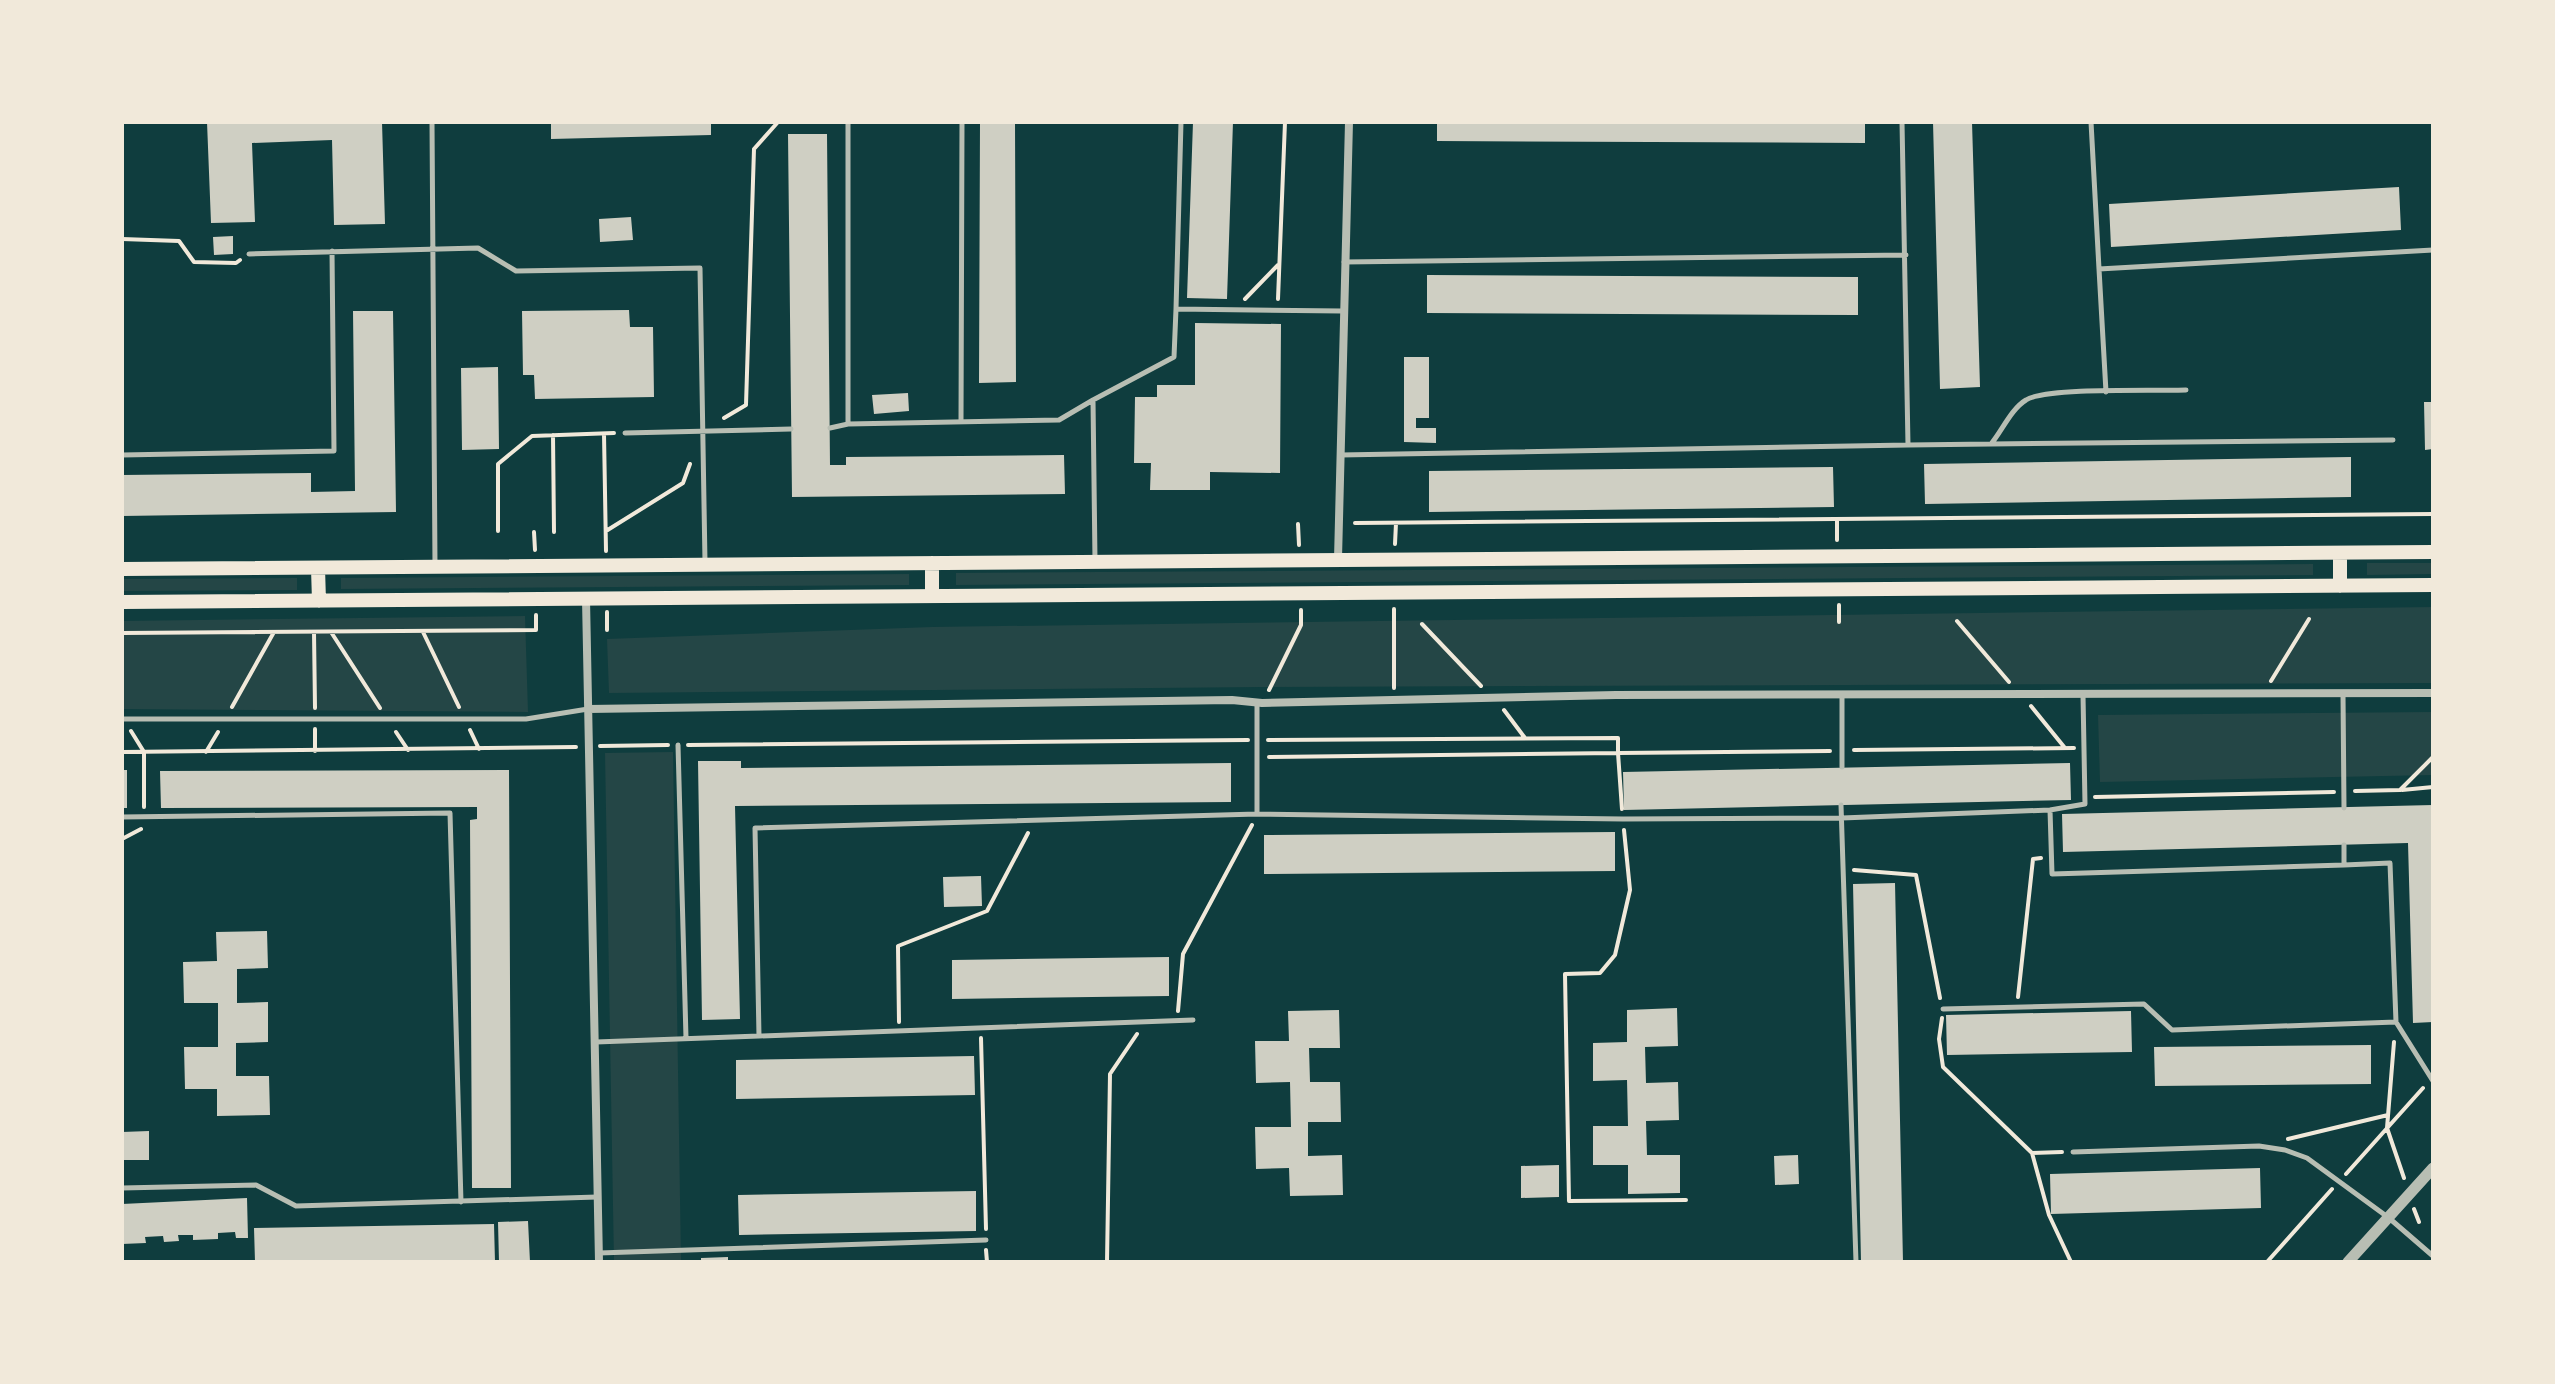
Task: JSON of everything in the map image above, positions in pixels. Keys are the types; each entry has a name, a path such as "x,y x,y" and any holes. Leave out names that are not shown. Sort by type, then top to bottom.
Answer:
{"main road":[{"path":"122,569 2433,552"},
{"path":"2340,553 2340,586"},
{"path":"932,563 932,596"},
{"path":"318,568 319,601"},
{"path":"122,602 2433,585"}],"street":[{"path":"1338,559 1349,122"},
{"path":"586,599 599,1257"},
{"path":"588,709 1232,700 1260,704 1616,695 2433,693"},
{"path":"2348,1262 2433,1168"}],"lane":[{"path":"432,122 435,567"},
{"path":"848,122 848,424"},
{"path":"961,422 962,122"},
{"path":"830,428 848,424 1059,420 1174,357 1181,122"},
{"path":"1902,122 1908,445"},
{"path":"2091,122 2106,392"},
{"path":"249,254 478,248 516,271 700,268 705,565"},
{"path":"2099,269 2433,250"},
{"path":"122,455 334,451 332,251"},
{"path":"1344,262 1906,255"},
{"path":"1176,309 1342,311"},
{"path":"1991,444 2027,399 2050,394 2186,390"},
{"path":"1093,400 1095,562"},
{"path":"625,433 791,429"},
{"path":"1339,455 2393,440"},
{"path":"2343,694 2344,808"},
{"path":"759,1036 755,828 1257,814 1623,819 1842,818 2050,810 2085,804 2083,695"},
{"path":"1842,696 1842,767"},
{"path":"1257,814 1260,704"},
{"path":"123,719 526,719 588,709"},
{"path":"678,745 686,1038"},
{"path":"1841,805 1856,1262"},
{"path":"2050,810 2052,874 2390,863 2396,1022 2432,1079"},
{"path":"122,817 450,813 461,1202"},
{"path":"2344,845 2344,865"},
{"path":"1943,1009 2144,1004 2172,1030 2396,1022"},
{"path":"595,1042 1193,1020"},
{"path":"2073,1152 2259,1146 2285,1150 2307,1158 2389,1218 2433,1256"},
{"path":"122,1188 256,1185 296,1206 598,1197"},
{"path":"599,1257 986,1240"}],"path":[{"path":"606,531 683,483 703,431 746,405 754,149 778,122"},
{"path":"1277,310 1285,122"},
{"path":"122,239 179,241 194,262 236,263 249,254"},
{"path":"1235,309 1279,264"},
{"path":"498,531 498,464 532,436 625,433"},
{"path":"604,434 606,565"},
{"path":"553,435 554,532"},
{"path":"1355,523 2433,514"},
{"path":"1395,559 1396,523"},
{"path":"1298,524 1299,560"},
{"path":"1394,592 1394,699"},
{"path":"1260,704 1301,625 1300,593"},
{"path":"607,599 607,630"},
{"path":"2266,694 2276,669 2309,619"},
{"path":"1422,624 1486,691"},
{"path":"122,633 536,630"},
{"path":"423,631 479,749"},
{"path":"206,752 274,632"},
{"path":"314,632 315,751"},
{"path":"331,632 408,750"},
{"path":"1497,702 1525,738"},
{"path":"122,839 145,827 144,752 123,719"},
{"path":"122,752 1618,738 1630,890 1615,955 1600,973 1565,974 1569,1201 1686,1200"},
{"path":"1257,757 2084,747"},
{"path":"2400,790 2433,757"},
{"path":"2085,797 2343,792 2433,787"},
{"path":"1177,1021 1183,954 1257,814"},
{"path":"899,1030 898,946 987,911 1034,820"},
{"path":"2017,1008 2033,859 2051,857"},
{"path":"1107,1262 1110,1074 1146,1022"},
{"path":"2396,1022 2387,1128 2405,1181"},
{"path":"980,1028 989,1260"},
{"path":"2267,1262 2432,1079"},
{"path":"2288,1139 2388,1115"},
{"path":"2032,1153 2049,1215 2071,1262"},
{"path":"2414,1208 2419,1222"}],"shaded area":[{"path":"2367,563 2433,563 2433,574 2367,575"},
{"path":"2313,564 2313,575 956,585 956,573"},
{"path":"909,574 909,585 341,589 341,578"},
{"path":"297,578 297,590 122,591 122,579"},
{"path":"2433,607 2433,683 1261,687 609,693 607,639 932,627"},
{"path":"525,616 528,712 122,709 122,621"},
{"path":"2433,712 2433,775 2100,782 2098,715"},
{"path":"673,752 681,1262 614,1262 605,753"}],"building":[{"path":"207,122 382,122 385,224 334,225 332,140 252,143 255,222 211,223"},
{"path":"551,122 711,122 711,135 551,139"},
{"path":"980,122 1015,122 1016,382 979,383"},
{"path":"1193,122 1233,122 1227,299 1187,298"},
{"path":"1437,122 1865,122 1865,143 1437,141"},
{"path":"1933,122 1972,122 1980,387 1940,389"},
{"path":"788,134 827,134 830,465 846,465 846,457 1064,455 1065,494 792,497"},
{"path":"2399,187 2401,230 2111,247 2109,204"},
{"path":"631,217 633,240 600,242 599,219"},
{"path":"233,236 233,254 214,255 213,237"},
{"path":"1427,275 1858,277 1858,315 1427,313"},
{"path":"629,310 630,327 653,327 654,397 535,399 534,375 523,375 522,311"},
{"path":"353,311 393,311 396,512 122,516 122,475 311,473 311,492 355,491"},
{"path":"1195,323 1281,324 1280,473 1210,472 1210,490 1150,490 1151,463 1134,463 1135,397 1157,397 1157,385 1195,385"},
{"path":"1404,357 1429,357 1429,418 1416,418 1416,428 1436,428 1436,443 1404,442"},
{"path":"498,367 499,449 462,450 461,368"},
{"path":"908,393 909,411 874,414 872,395"},
{"path":"2424,402 2433,402 2433,449 2425,450"},
{"path":"2351,457 2351,497 1925,504 1924,464"},
{"path":"1833,467 1834,507 1429,512 1429,471"},
{"path":"698,761 741,761 741,768 1231,763 1231,802 735,806 740,1019 702,1020"},
{"path":"2070,763 2071,800 1624,810 1623,772"},
{"path":"122,770 127,770 127,808 122,808"},
{"path":"509,770 511,1188 472,1188 470,820 477,819 477,807 161,808 160,771"},
{"path":"2433,805 2433,1022 2413,1023 2408,843 2063,852 2062,814"},
{"path":"1615,832 1615,871 1264,874 1264,835"},
{"path":"981,876 982,906 944,907 943,877"},
{"path":"1895,883 1903,1262 1861,1262 1853,884"},
{"path":"267,931 268,968 237,969 237,1003 268,1002 268,1042 236,1043 236,1076 269,1076 270,1115 217,1116 217,1089 185,1089 184,1047 218,1047 218,1003 184,1003 183,962 217,961 216,932"},
{"path":"1169,957 1169,996 952,999 952,960"},
{"path":"1677,1008 1678,1046 1645,1047 1646,1083 1678,1082 1679,1120 1646,1121 1647,1155 1680,1155 1680,1193 1628,1194 1628,1165 1593,1165 1593,1126 1628,1126 1627,1080 1593,1081 1593,1043 1627,1042 1627,1010"},
{"path":"1339,1010 1340,1048 1309,1048 1310,1082 1340,1082 1341,1122 1308,1122 1308,1156 1342,1155 1343,1195 1290,1196 1289,1168 1256,1169 1255,1127 1291,1127 1290,1082 1256,1083 1255,1041 1289,1041 1288,1011"},
{"path":"2131,1011 2132,1052 1947,1055 1946,1015"},
{"path":"2371,1045 2371,1084 2155,1086 2154,1047"},
{"path":"974,1056 975,1095 736,1099 736,1060"},
{"path":"149,1131 149,1160 122,1160 122,1132"},
{"path":"1798,1155 1799,1184 1775,1185 1774,1156"},
{"path":"1559,1165 1559,1197 1521,1198 1521,1166"},
{"path":"2260,1168 2261,1208 2051,1214 2050,1174"},
{"path":"976,1191 976,1231 739,1235 738,1195"},
{"path":"247,1198 248,1238 236,1238 235,1232 218,1233 218,1239 193,1240 193,1235 178,1235 179,1241 164,1242 163,1236 145,1237 146,1243 122,1244 122,1204"},
{"path":"528,1221 530,1262 499,1262 498,1222"},
{"path":"494,1224 495,1262 255,1262 254,1228"},
{"path":"728,1257 728,1262 701,1262 701,1258"}]}
